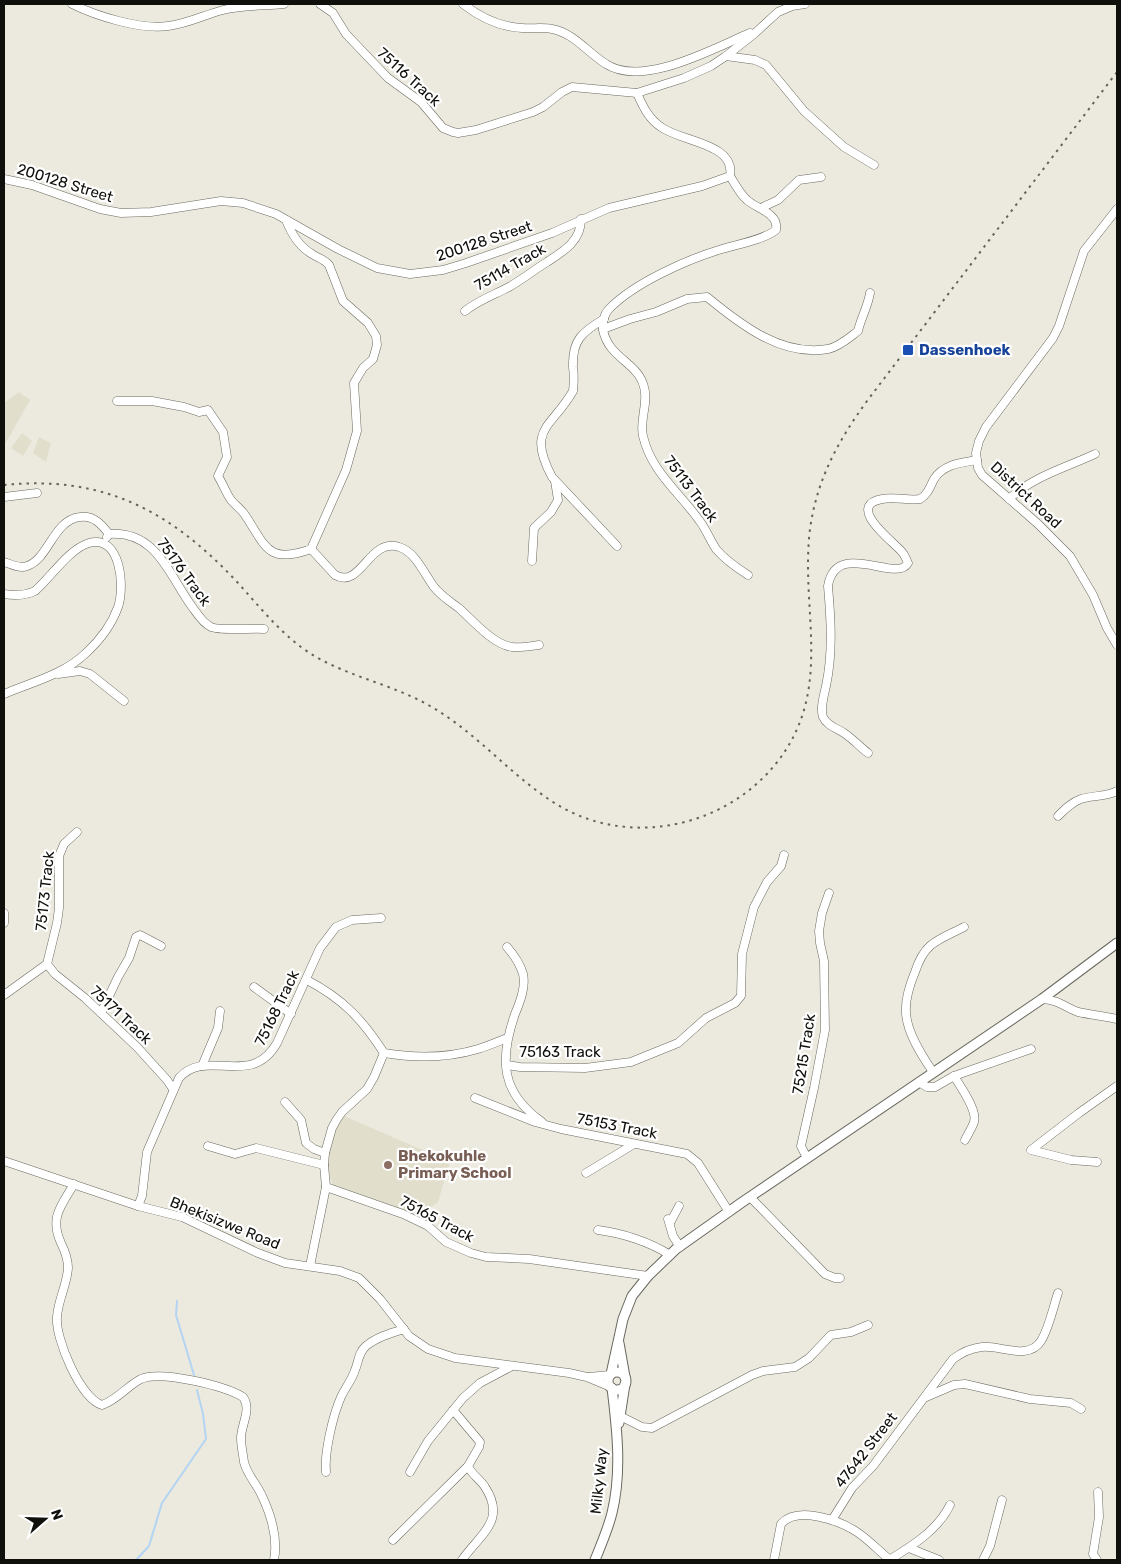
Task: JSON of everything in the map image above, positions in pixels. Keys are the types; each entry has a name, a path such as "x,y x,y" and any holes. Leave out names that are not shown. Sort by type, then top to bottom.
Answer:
{"street":[{"path":"72,4 109,17 156,27 171,26 191,21 223,10 284,4"},
{"name":"75116 Track","path":"320,4 332,13 346,34 388,78 421,102 443,128 453,132 476,130 533,112 544,107 562,92 572,87 637,93"},
{"path":"805,4 792,6 778,12 726,56 694,74 637,93 643,108 660,127 669,133 712,147 719,152 729,162 732,168 730,176 746,199 761,208 773,219 777,228 773,232 688,261 654,277 608,309 603,329 656,312 687,299 707,297 747,328 785,347 799,350 830,349 858,331 870,293"},
{"path":"468,5 482,18 501,25 552,29 568,35 606,65 620,70 643,71 692,58 751,33 754,34"},
{"path":"726,56 755,60 769,67 804,111 844,147 874,165"},
{"name":"200128 Street","path":"4,179 32,185 100,209 122,213 150,212 231,201 254,206 286,220 377,268 410,274 444,270 552,233 609,208 702,186 730,176"},
{"path":"761,208 778,200 799,180 821,178"},
{"name":"District Road","path":"1117,209 1084,251 1059,326 1053,338 986,426 977,447 977,460 982,475 1038,524 1070,556 1093,596 1107,628 1117,645"},
{"name":"75114 Track","path":"465,311 478,301 523,279 568,248 580,230 581,219"},
{"path":"117,401 152,401 184,406 199,412 208,410 223,432 227,457 218,476 232,501 244,514 263,545 279,555 299,553 311,549 346,470 357,431 354,383 363,368 373,359 378,345 376,336 368,323 343,301 329,265 304,247 294,236 286,220"},
{"path":"604,319 577,340 573,352 573,391 544,430 541,438 541,448 545,464 555,481 617,546"},
{"name":"75113 Track","path":"603,329 609,346 618,357 635,370 645,387 646,398 641,426 650,456 662,477 699,520 720,553 739,570 748,575"},
{"path":"1009,499 1023,487 1038,478 1095,454"},
{"path":"868,753 844,732 828,724 822,715 822,704 832,648 828,586 832,575 836,568 846,564 899,568 906,566 908,562 902,552 874,524 869,515 868,509 870,506 880,499 920,499 927,492 934,479 946,467 977,460"},
{"path":"532,561 534,528 551,512 558,500 555,481"},
{"path":"4,497 37,493"},
{"path":"4,562 16,566 31,564 38,558 66,522 79,517 86,517 96,521 109,534 103,543"},
{"name":"75176 Track","path":"109,534 133,536 149,545 169,570 184,596 209,626 220,629 264,629"},
{"path":"4,594 14,596 35,591 77,550 87,544 103,543 115,554 120,574 121,597 109,625 85,654 54,675"},
{"path":"311,549 335,575 346,577 360,570 376,550 384,547 399,546 406,550 422,567 438,592 499,642 513,648 539,645"},
{"path":"4,694 54,675 80,671 90,674 124,702"},
{"path":"1058,816 1071,804 1080,799 1109,795 1117,791"},
{"name":"75173 Track","path":"47,964 59,908 59,856 64,844 77,832"},
{"name":"75163 Track","path":"546,1125 528,1110 514,1093 508,1081 507,1065 569,1068 632,1062 678,1043 706,1018 736,1003 741,996 742,954 754,907 767,882 781,866 784,855"},
{"name":"75215 Track","path":"807,1158 801,1146 824,1030 824,961 819,931 822,913 829,893"},
{"path":"4,913 4,923"},
{"name":"75168 Track","path":"138,1206 144,1188 147,1152 173,1089 184,1072 202,1066 249,1066 260,1063 268,1058 291,1014 320,948 336,927 352,920 381,918"},
{"path":"933,1072 926,1063 908,1022 906,1012 908,996 913,977 922,956 930,946 964,927"},
{"path":"101,1013 118,977 130,958 136,937 140,935 145,936 161,946"},
{"name":"Milky Way","path":"610,1375 623,1319 632,1296 648,1276 670,1255 728,1212 1042,999 1117,943"},
{"path":"507,947 519,963 524,984 507,1038 507,1065"},
{"path":"4,995 47,964"},
{"name":"75171 Track","path":"47,964 55,974 101,1013 152,1063 173,1089"},
{"path":"307,980 324,989 359,1017 384,1053 410,1056 442,1055 478,1049 507,1038"},
{"path":"254,987 291,1014"},
{"path":"1042,999 1053,1000 1074,1011 1117,1019"},
{"path":"202,1066 218,1028 220,1011"},
{"path":"919,1082 931,1088 935,1087 954,1076 1031,1049"},
{"path":"310,1266 326,1187 325,1153 332,1128 342,1112 367,1089 384,1053"},
{"path":"954,1076 974,1114 974,1122 965,1140"},
{"path":"1097,1162 1071,1160 1031,1150 1117,1086"},
{"name":"75153 Track","path":"475,1098 546,1125 687,1154 693,1158 728,1212"},
{"path":"285,1102 300,1120 306,1143 314,1149 325,1153"},
{"path":"586,1173 634,1144"},
{"path":"208,1146 234,1154 256,1148 324,1165"},
{"name":"Bhekisizwe Road","path":"4,1161 138,1206 182,1217 258,1253 285,1263 340,1271 359,1278 380,1299 409,1336 428,1349 455,1358 569,1373 587,1377 611,1388"},
{"path":"74,1184 57,1214 56,1221 57,1232 65,1250 68,1265 58,1309 57,1327 75,1376 82,1388 98,1404 102,1405 142,1379 162,1376 201,1382 243,1397 247,1407 241,1438 242,1451 248,1472 262,1496 269,1516 276,1545 274,1559"},
{"name":"75165 Track","path":"326,1187 404,1214 428,1226 446,1242 471,1253 486,1257 530,1259 648,1276"},
{"path":"750,1197 825,1274 840,1278"},
{"path":"679,1206 669,1221 673,1236 680,1247"},
{"path":"598,1230 608,1231 645,1243 661,1249 670,1255"},
{"name":"47642 Street","path":"832,1520 852,1488 873,1466 953,1359 983,1347 1022,1352 1038,1345 1043,1337 1058,1293"},
{"path":"620,1416 642,1427 652,1428 752,1375 763,1371 792,1368 800,1365 831,1335 851,1332 868,1325"},
{"path":"326,1472 326,1453 336,1414 341,1398 356,1370 359,1354 365,1347 377,1339 404,1329"},
{"name":"Milky Way","path":"617,1433 625,1380 619,1340"},
{"path":"410,1472 428,1441 473,1388 513,1366"},
{"path":"620,1372 625,1380 621,1388 611,1388 608,1381 610,1375 620,1372"},
{"name":"Bhekisizwe Road","path":"587,1377 610,1375"},
{"path":"924,1398 954,1385 965,1384 1030,1399 1071,1402 1081,1409"},
{"name":"Milky Way","path":"595,1560 612,1512 617,1465 617,1433 611,1388"},
{"path":"393,1540 468,1466 480,1447 480,1442 453,1410"},
{"path":"462,1560 489,1526 494,1514 489,1494 484,1485 469,1470 468,1466"},
{"path":"1097,1560 1092,1554 1098,1517 1098,1492"},
{"path":"983,1560 990,1546 1002,1500"},
{"path":"774,1560 779,1528 784,1520 792,1516 805,1514 832,1520 858,1533 887,1559 909,1548 940,1521 950,1505"},
{"path":"909,1548 939,1560"}],"shaded area":[{"path":"19,392 30,400 4,446 4,403"},
{"path":"22,433 32,441 23,456 11,448"},
{"path":"39,437 51,443 46,462 33,453"},
{"name":"Bhekokuhle Primary School","path":"344,1116 450,1162 438,1202 418,1216 334,1188 327,1168 326,1157 336,1129"}],"waterway":[{"path":"177,1301 176,1315 194,1375"},
{"path":"136,1560 149,1546 162,1503 206,1439 203,1414 197,1390"}],"railway":[{"path":"4,485 40,483 73,486 104,493 133,503 161,518 187,536 213,558 276,625 301,647 332,665 430,706 461,727 532,787 547,798 576,814 606,824 638,828 670,825 700,817 729,804 756,785 778,761 795,733 805,705 810,677 808,560 810,529 823,477 838,446 867,401 1117,72"}],"place":[{"name":"Dassenhoek","path":"908,350"},
{"name":"Bhekokuhle Primary School","path":"388,1165"}]}
